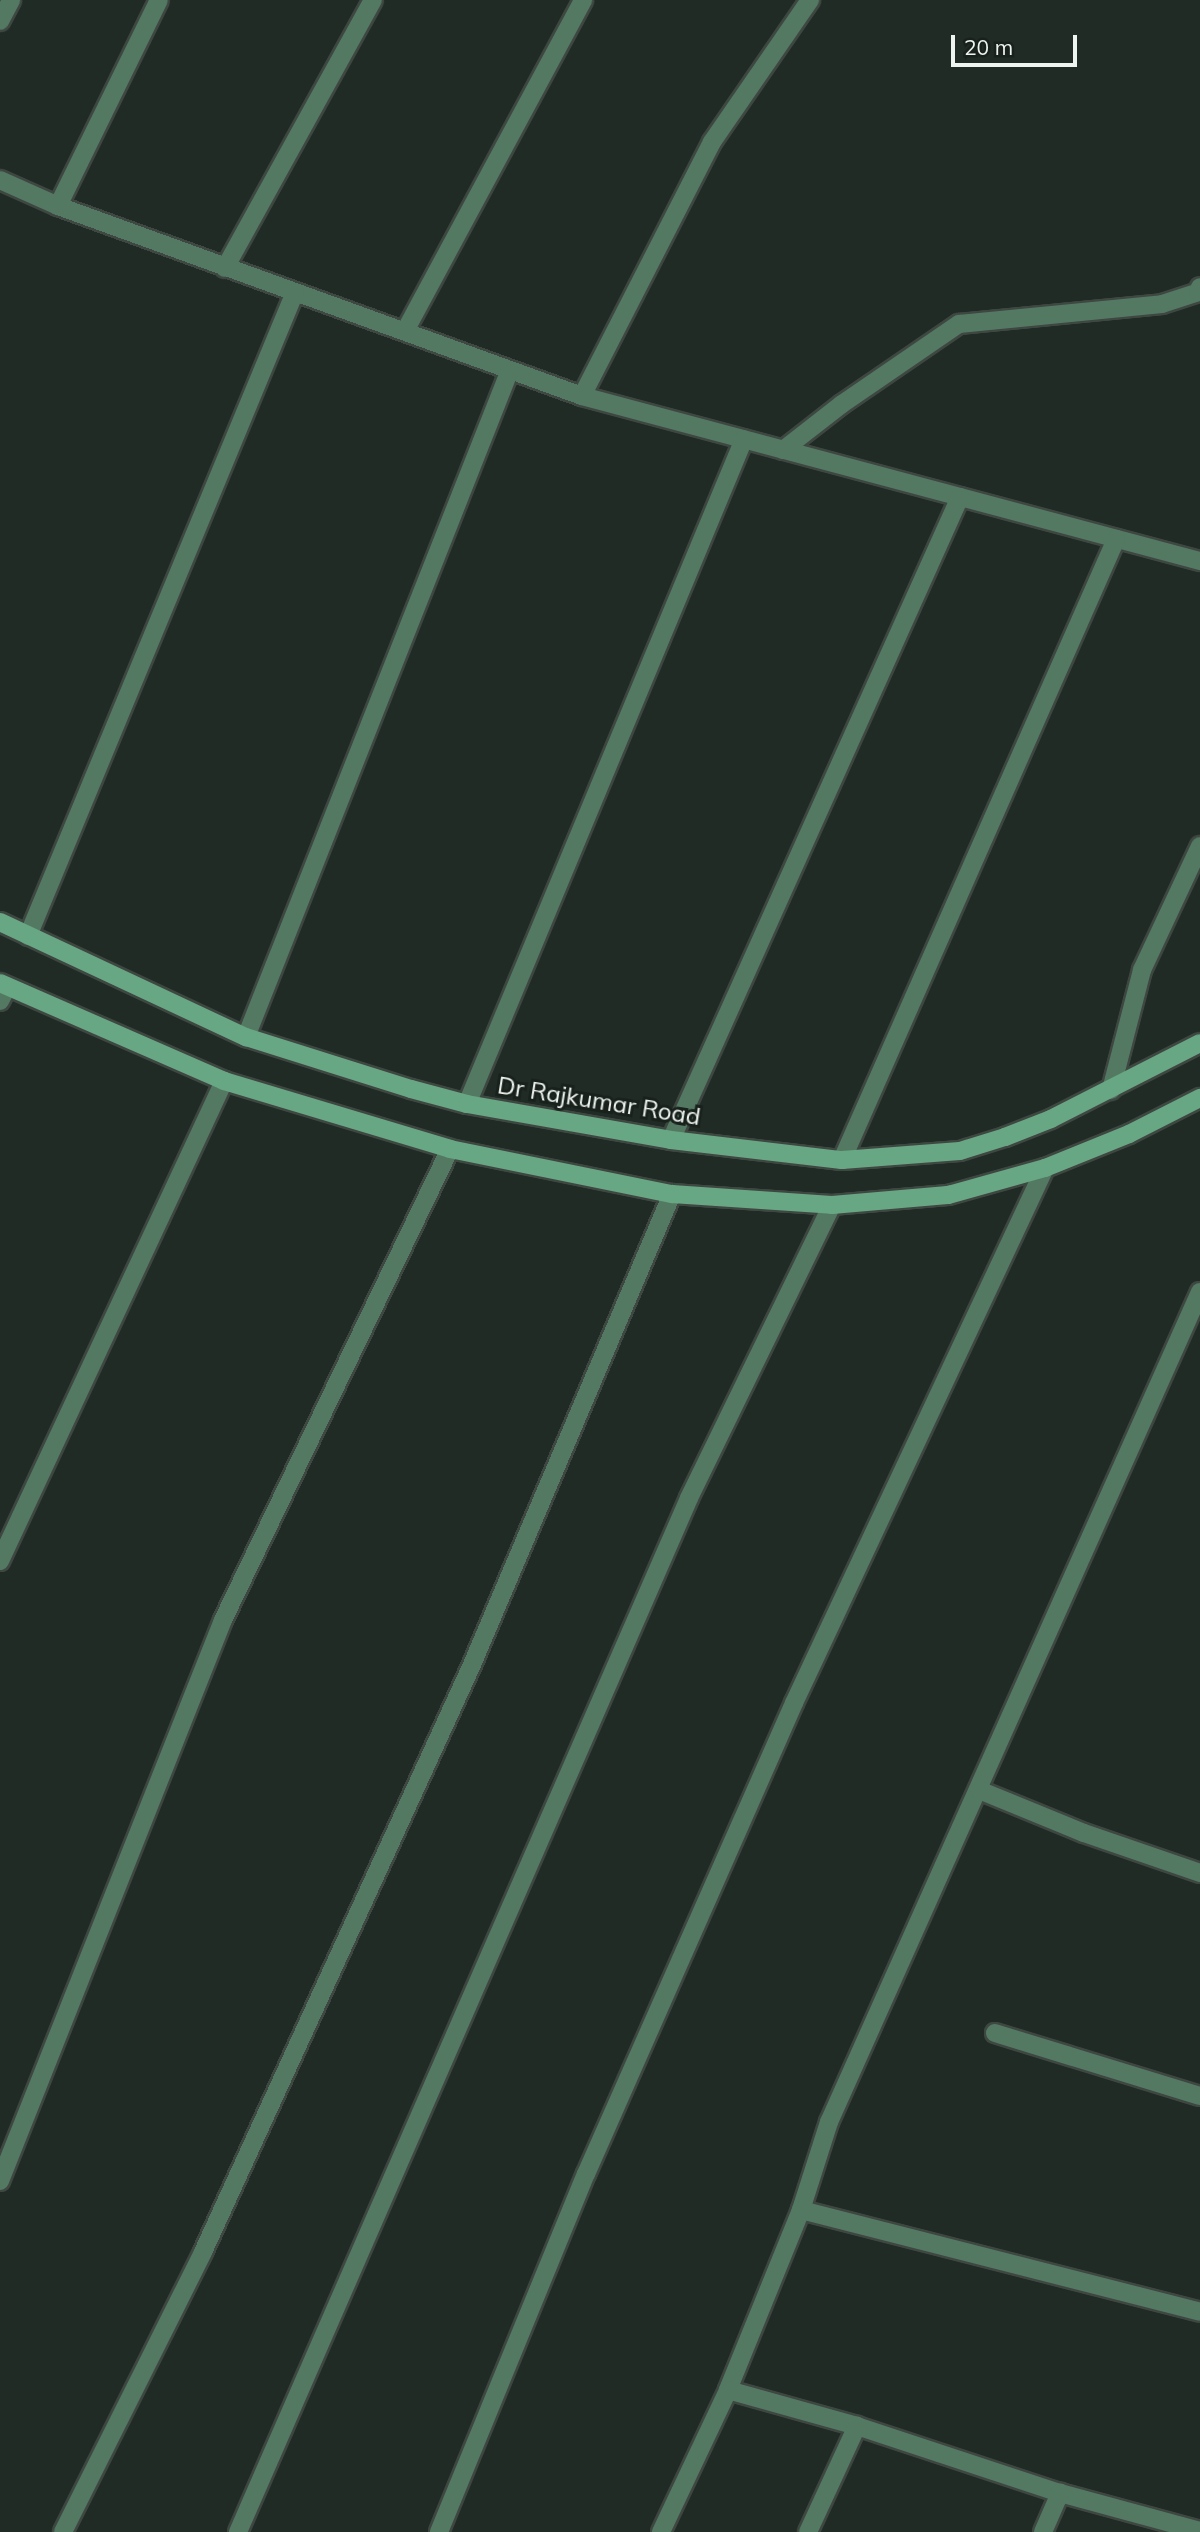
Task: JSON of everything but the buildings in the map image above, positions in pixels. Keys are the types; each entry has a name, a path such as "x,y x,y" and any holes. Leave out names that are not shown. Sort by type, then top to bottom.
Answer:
{"main road":[{"name":"Dr Rajkumar Road","path":"0,922 246,1037 354,1073 467,1104 671,1140 842,1160 960,1151 1051,1119 1200,1043"},
{"path":"2,990 224,1081 450,1149 672,1194 832,1205 948,1195 1045,1168 1129,1134 1200,1098"}],"street":[{"path":"0,21 11,0"},
{"path":"58,206 159,0"},
{"path":"225,268 373,0"},
{"path":"405,331 583,0"},
{"path":"582,396 712,142 810,0"},
{"path":"0,180 58,206 225,268 582,396 1200,561"},
{"path":"783,450 842,404 959,324 1162,304 1199,292 1200,287"},
{"path":"28,936 295,292"},
{"path":"246,1037 510,370"},
{"path":"467,1104 744,439"},
{"path":"671,1140 960,497"},
{"path":"842,1160 1116,538"},
{"path":"1111,1090 1142,970 1200,846"},
{"path":"0,1560 224,1081"},
{"path":"0,2181 223,1620 450,1149"},
{"path":"439,2532 586,2174 794,1703 1045,1168"},
{"path":"63,2532 203,2252 459,1692 672,1194"},
{"path":"238,2532 689,1498 832,1205"},
{"path":"661,2532 728,2390 801,2210 829,2122 1200,1292"},
{"path":"979,1790 1084,1833 1200,1873"},
{"path":"995,2033 1200,2096"},
{"path":"801,2210 1200,2312"},
{"path":"728,2390 857,2426 1060,2493 1200,2531"},
{"path":"808,2532 857,2426"},
{"path":"1043,2532 1060,2493"}]}
